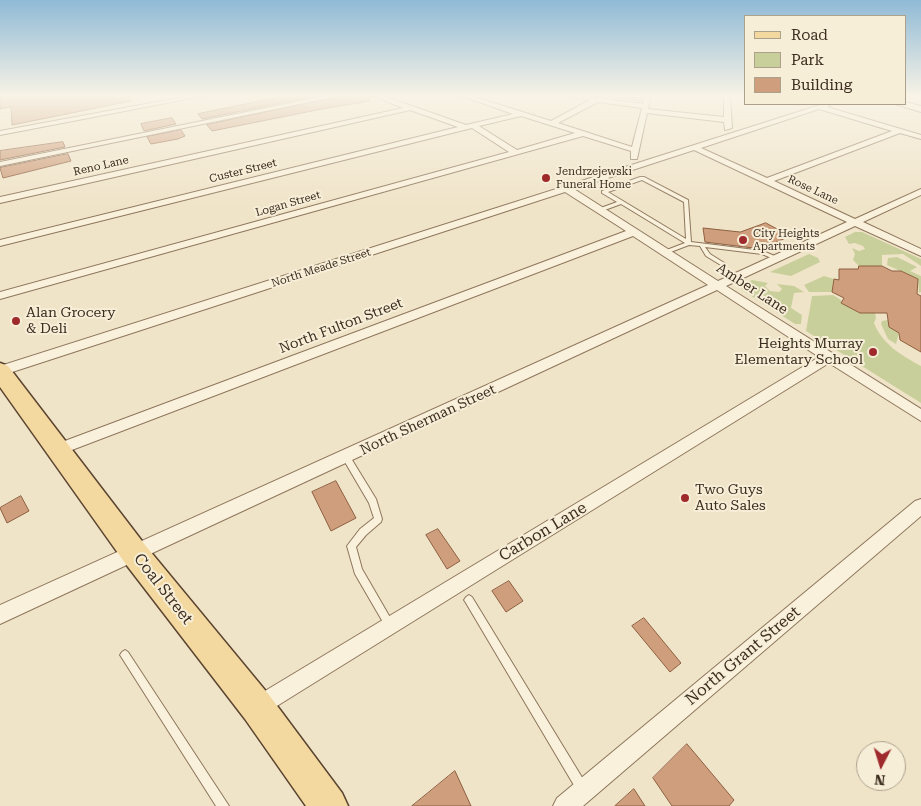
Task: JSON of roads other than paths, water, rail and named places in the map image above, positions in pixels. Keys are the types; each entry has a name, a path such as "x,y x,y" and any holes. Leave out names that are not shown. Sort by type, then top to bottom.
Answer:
{"main road":[{"name":"Coal Street","path":"0,371 135,554 257,707 329,806"}],"street":[{"path":"0,164 155,133"},
{"name":"Reno Lane","path":"0,200 301,133"},
{"name":"Custer Street","path":"0,243 442,133"},
{"path":"480,133 515,152"},
{"path":"578,133 635,150"},
{"path":"639,133 634,158 642,165"},
{"name":"North Meade Street","path":"0,371 740,133"},
{"path":"767,181 895,133"},
{"path":"905,133 921,137"},
{"name":"Logan Street","path":"0,296 582,134"},
{"name":"Rose Lane","path":"695,148 921,253"},
{"name":"Amber Lane","path":"567,189 921,416"},
{"name":"North Sherman Street","path":"0,615 346,458 921,192"},
{"name":"North Fulton Street","path":"59,449 634,232"},
{"name":"Carbon Lane","path":"257,707 829,357"},
{"name":"North Grant Street","path":"565,806 921,506"}],"lane":[{"path":"689,243 686,201 642,178 604,192 689,243 763,253 776,258"},
{"path":"600,210 621,202"},
{"path":"666,252 689,243"},
{"path":"702,246 708,255 724,265"},
{"path":"346,458 373,502 378,519 351,546 358,571 390,626"},
{"path":"468,600 583,790"},
{"path":"125,655 223,806"}],"place":[{"name":"Jendrzejewski Funeral Home","path":"546,178"},
{"name":"City Heights Apartments","path":"743,240"},
{"name":"Alan Grocery & Deli","path":"16,321"},
{"name":"Heights Murray Elementary School","path":"873,352"},
{"name":"Two Guys Auto Sales","path":"685,498"}]}
